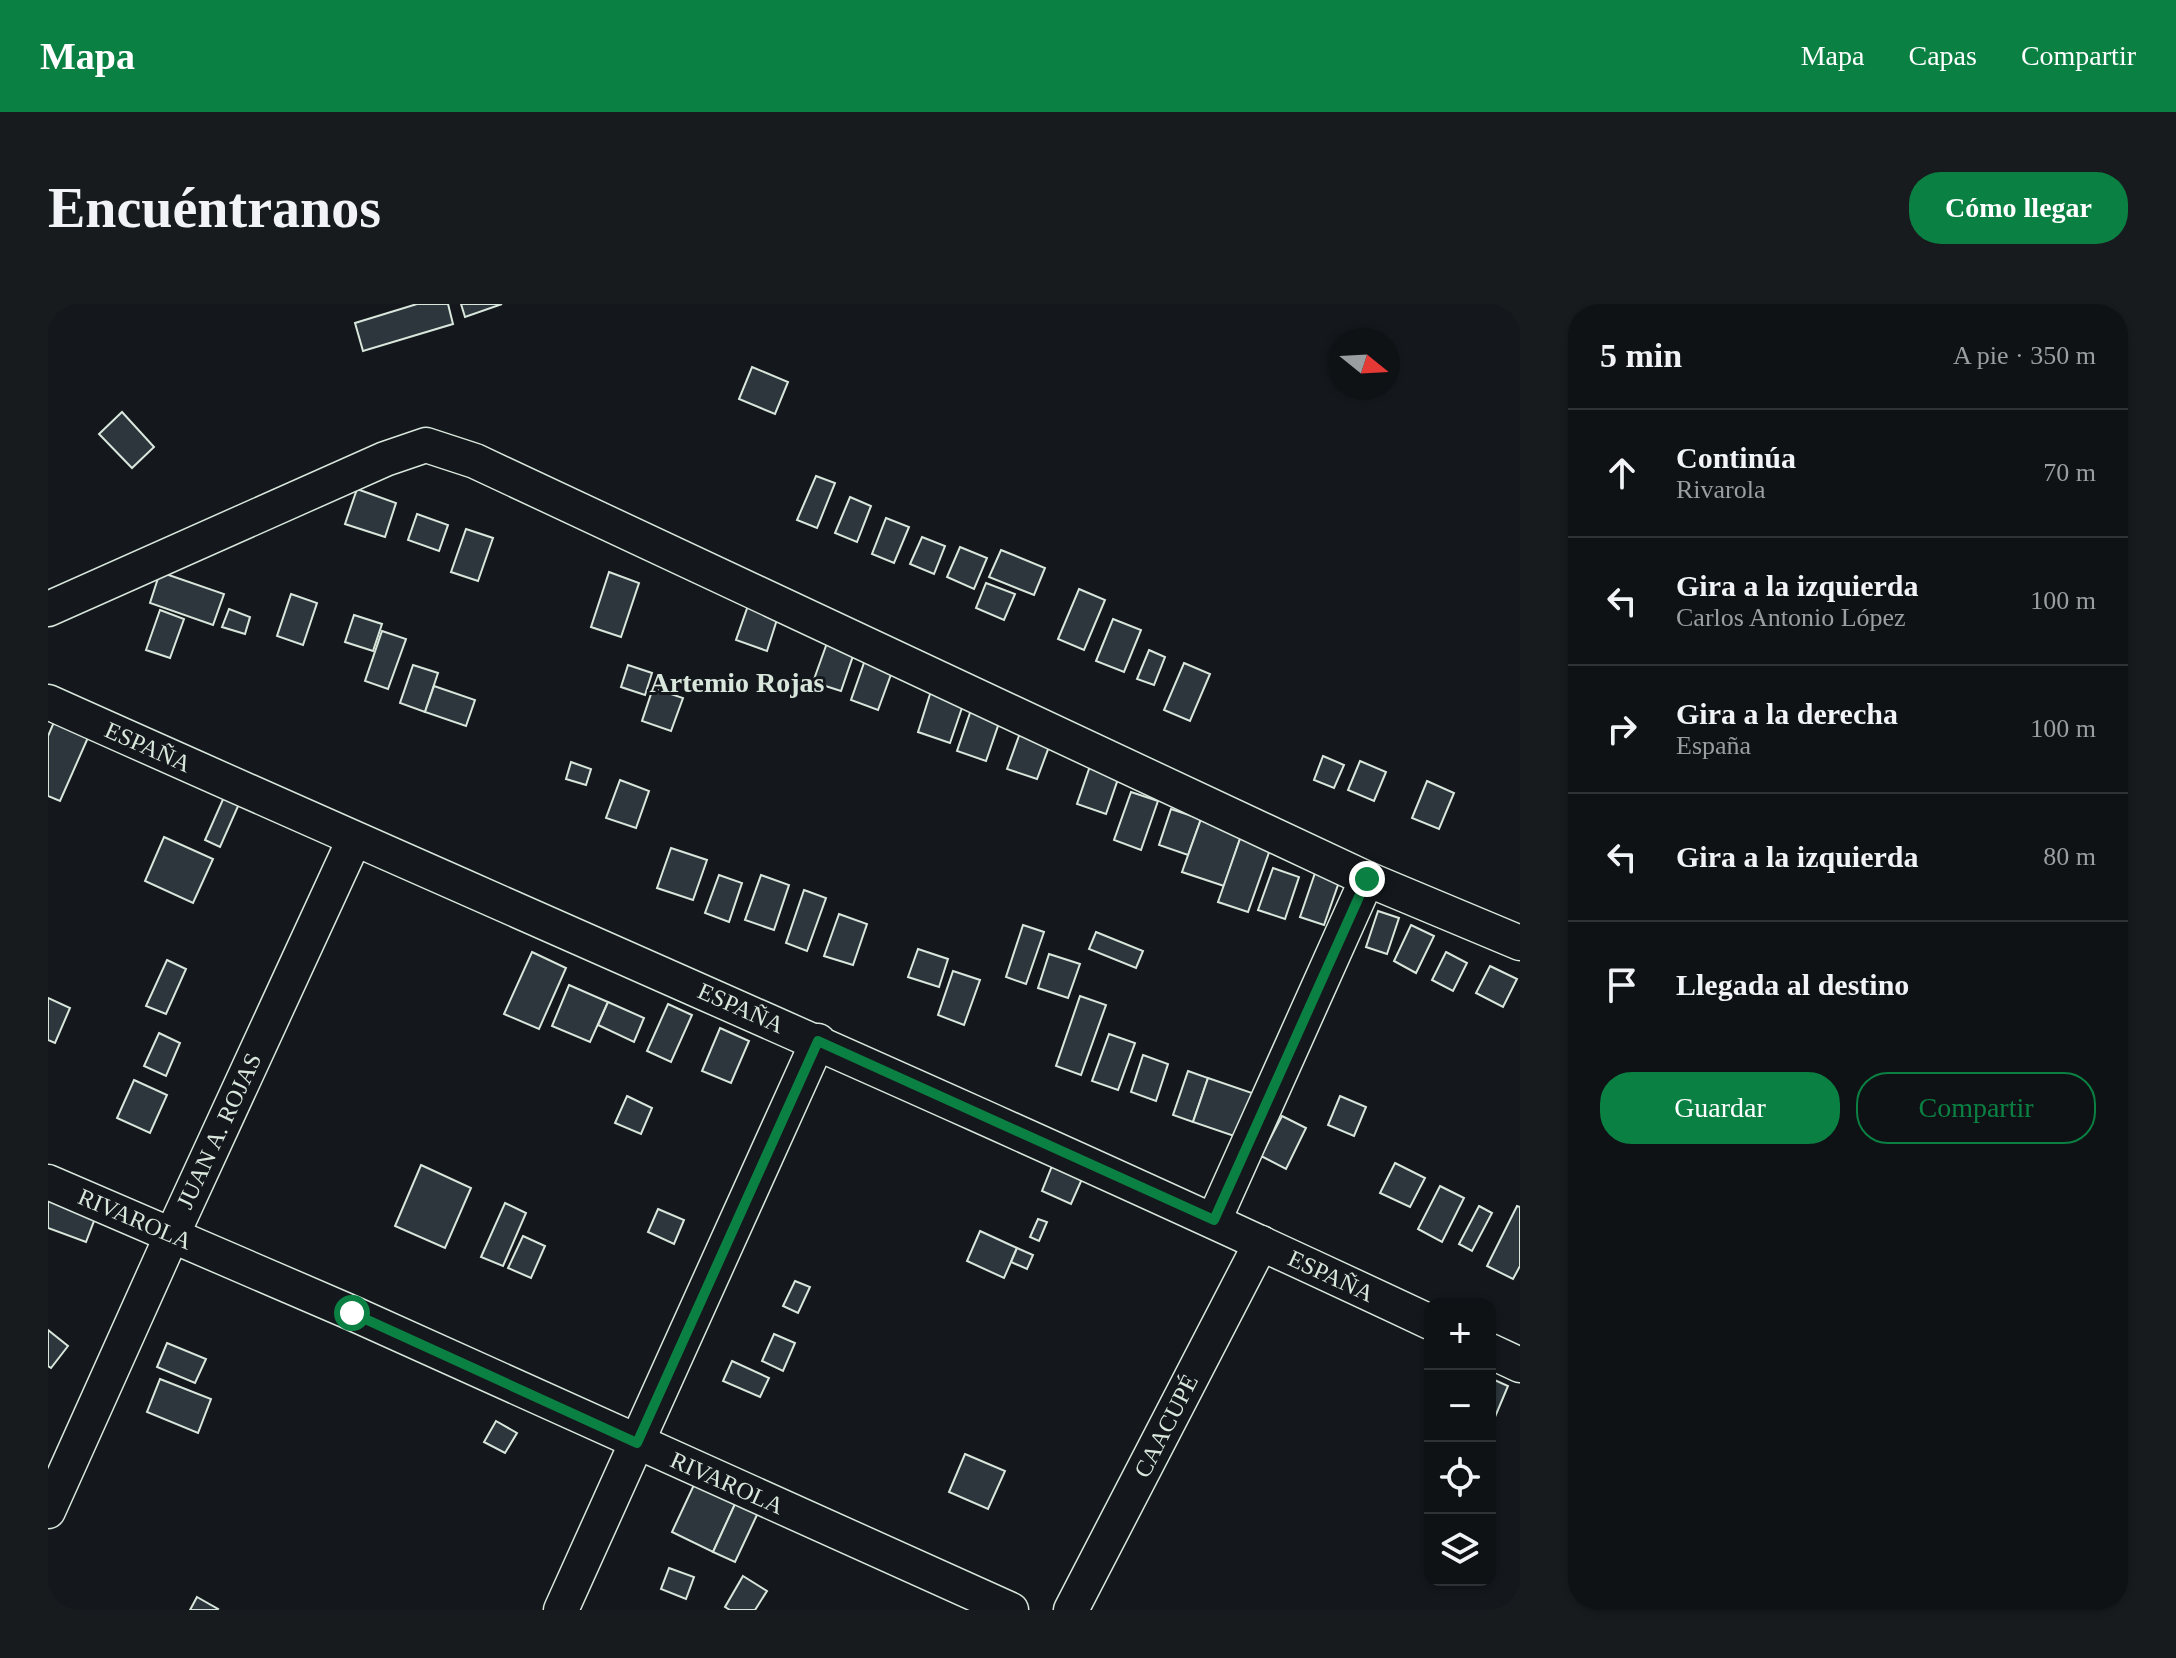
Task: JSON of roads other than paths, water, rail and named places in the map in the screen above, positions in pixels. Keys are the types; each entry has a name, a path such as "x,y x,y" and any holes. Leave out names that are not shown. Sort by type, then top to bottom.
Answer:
{"street":[{"path":"48,609 385,459 426,445 475,461 1367,879 1520,943"},
{"name":"ESPAÑA","path":"48,702 354,840 818,1041 1214,1220 1424,1319"},
{"name":"JUAN A. ROJAS","path":"48,1511 354,840"},
{"path":"1214,1220 1367,879"},
{"path":"561,1610 818,1041"},
{"name":"RIVAROLA","path":"48,1182 352,1313 1011,1610"},
{"name":"CAACUPÉ","path":"1071,1610 1261,1243"},
{"path":"1496,1354 1520,1365"}],"district":[{"name":"Artemio Rojas","path":"737,682"}]}
